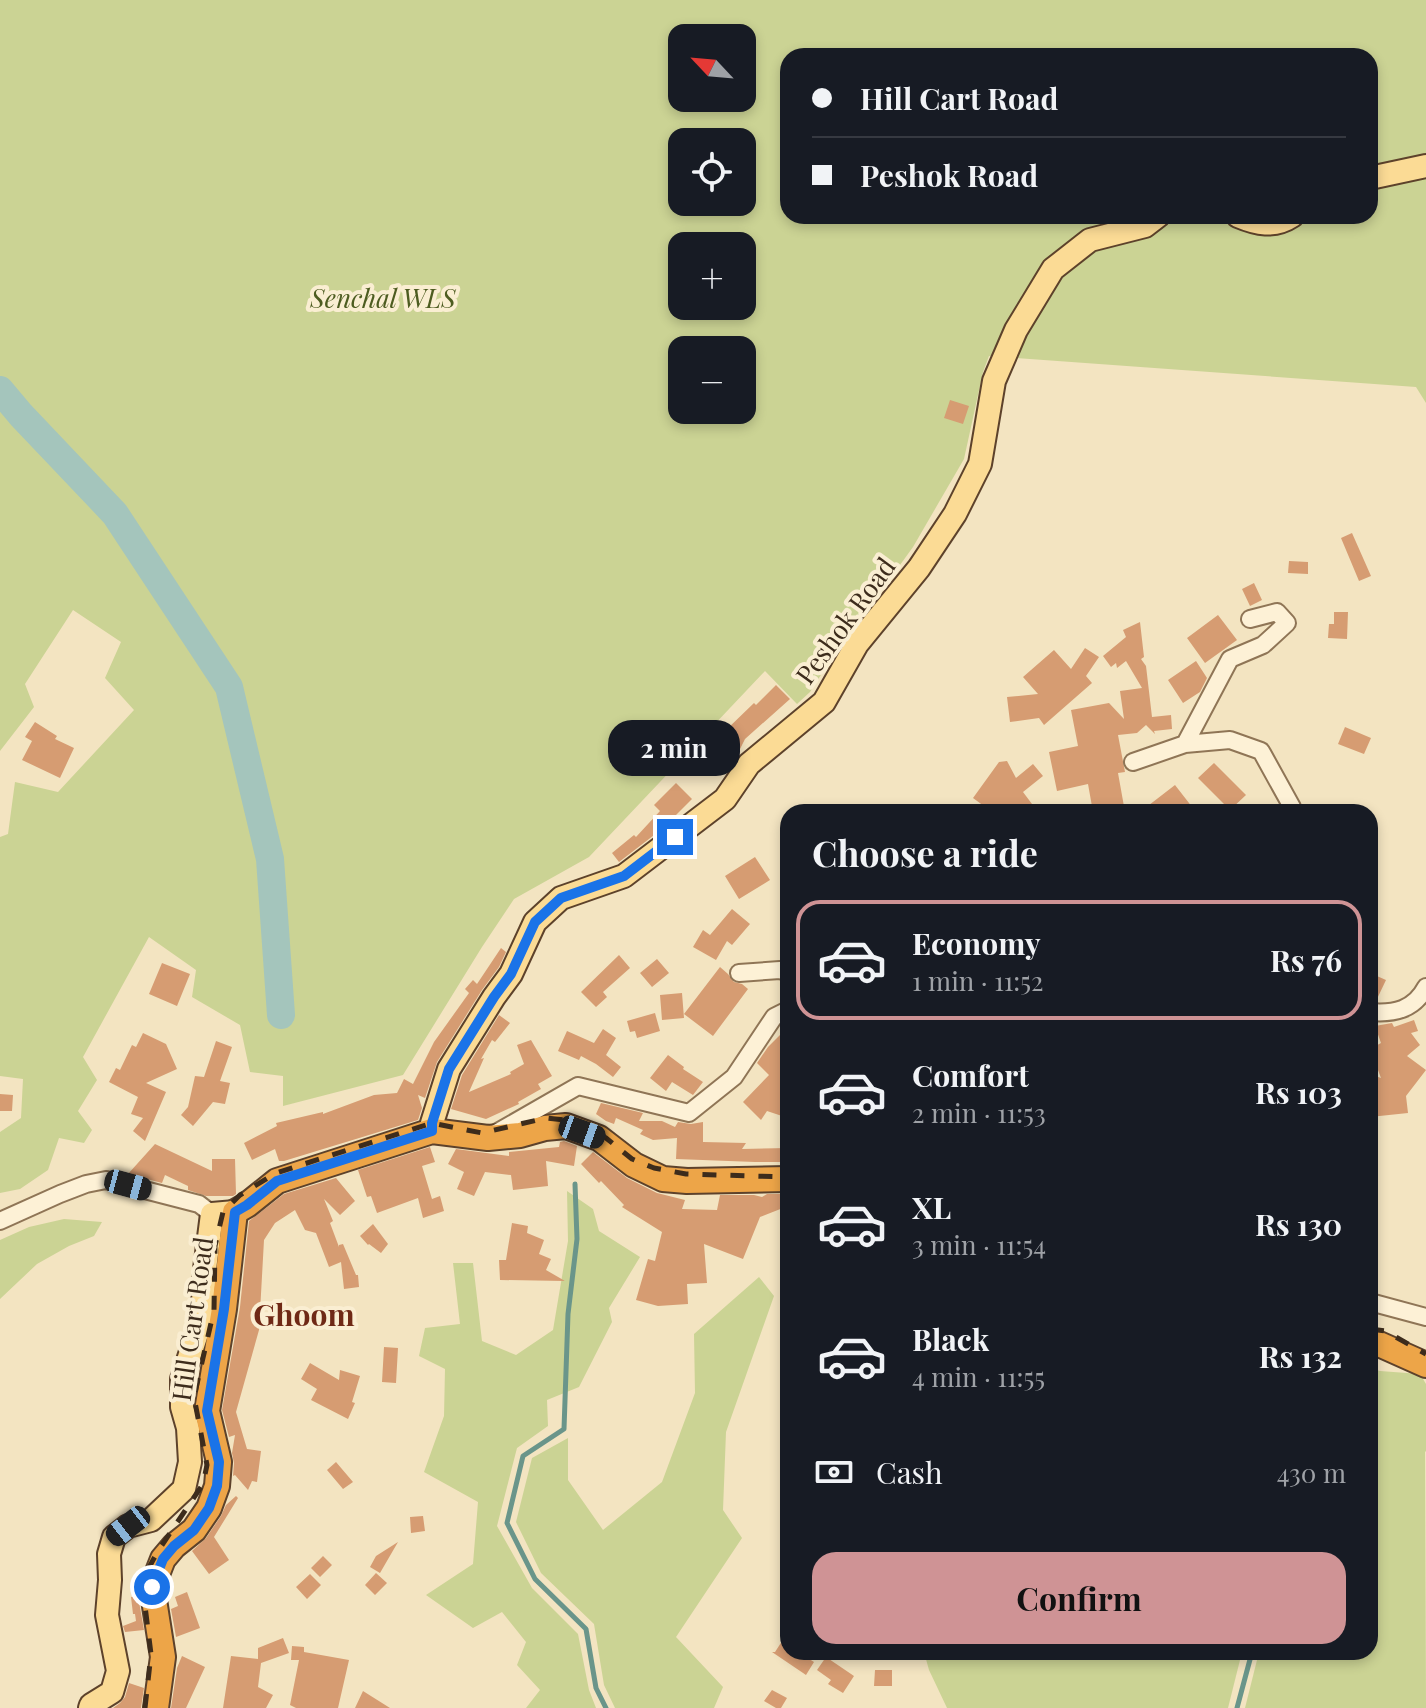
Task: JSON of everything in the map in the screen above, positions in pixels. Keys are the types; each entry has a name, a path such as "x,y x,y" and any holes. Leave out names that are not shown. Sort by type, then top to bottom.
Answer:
{"highway":[{"name":"Hill Cart Road","path":"156,1708 163,1657 152,1587 163,1559 194,1530 209,1508 217,1486 219,1462 207,1411 224,1309 224,1213 247,1205 277,1181 432,1131 488,1138 566,1126 599,1138 634,1165 663,1179 780,1179"},
{"path":"1378,1344 1426,1365"}],"main road":[{"path":"1378,176 1426,166"},
{"name":"Peshok Road","path":"432,1131 449,1069 511,974 535,922 561,898 624,876 725,799 749,764 824,702 857,644 919,568 955,514 980,464 994,381 1016,330 1053,269 1090,240 1148,224"},
{"path":"90,1708 112,1692 118,1671 107,1615 109,1554 114,1537 128,1526 151,1520 184,1489 190,1462 188,1428 182,1407 182,1379 202,1318 205,1269 224,1213"}],"street":[{"path":"1185,744 1230,659 1263,645 1287,623 1277,612 1250,619"},
{"path":"1133,762 1185,744 1230,740 1261,751 1290,804"},
{"path":"739,973 780,970"},
{"path":"1378,1012 1405,1009 1421,998 1426,987"},
{"path":"488,1138 578,1086 689,1113 734,1077 774,1017 780,1014"},
{"path":"0,1221 60,1194 106,1180 224,1213"},
{"path":"1378,1304 1426,1317"}],"green space":[{"name":"Senchal WLS","path":"0,0 1426,0 1426,403 1416,387 989,356 964,459 913,547 854,623 810,692 797,704 765,671 589,857 514,899 403,1075 283,1106 283,1076 250,1072 240,1025 192,997 196,970 149,937 83,1057 97,1080 78,1111 92,1130 84,1143 59,1138 48,1170 20,1189 0,1193 0,1132 21,1118 23,1079 0,1076 0,837 8,834 15,782 58,792 134,710 105,678 121,642 73,610 25,684 34,707 0,751 0,400 110,521 219,691 260,863 276,1015 283,1026 289,1015 275,857 233,685 120,510 0,381"},
{"path":"567,1191 593,1209 599,1231 640,1257 609,1308 612,1322 579,1387 547,1400 548,1426 517,1448 497,1526 532,1588 578,1634 589,1690 596,1708 526,1708 540,1690 517,1665 526,1642 502,1612 473,1628 426,1595 473,1564 478,1502 424,1472 444,1416 445,1369 419,1356 425,1328 460,1324 453,1263 473,1263 482,1341 516,1355 553,1330 568,1241"},
{"path":"64,1219 102,1222 94,1236 37,1264 0,1299 0,1240 29,1227"},
{"path":"759,1277 774,1296 726,1432 723,1510 742,1538 676,1637 723,1687 714,1708 615,1708 604,1685 594,1624 541,1573 516,1522 532,1458 568,1438 568,1480 603,1530 662,1482 695,1393 694,1334"},
{"path":"1378,1370 1420,1374 1426,1384 1426,1708 1245,1708 1257,1660 1378,1660"},
{"path":"926,1660 1240,1660 1228,1708 947,1708"}],"building":[{"path":"950,400 969,406 963,424 944,418"},
{"path":"1352,533 1371,576 1359,581 1341,538"},
{"path":"1289,561 1308,562 1308,574 1288,573"},
{"path":"1254,583 1262,600 1250,606 1242,589"},
{"path":"1334,612 1348,612 1347,639 1328,638 1329,624 1334,624"},
{"path":"1218,615 1237,640 1205,663 1187,638"},
{"path":"1140,622 1144,657 1141,659 1146,666 1152,717 1171,715 1172,729 1154,731 1155,734 1146,725 1137,733 1118,735 1125,772 1118,773 1124,804 1092,804 1088,784 1057,791 1049,752 1078,746 1071,710 1109,703 1124,719 1120,691 1142,688 1126,661 1117,668 1116,663 1111,667 1103,656 1126,637 1123,630"},
{"path":"1085,648 1099,657 1086,676 1092,683 1044,725 1039,718 1010,722 1007,697 1038,694 1023,677 1054,650 1071,669"},
{"path":"1196,661 1207,678 1200,692 1183,703 1168,680"},
{"path":"776,685 790,699 745,739 738,753 718,744 725,731"},
{"path":"35,722 57,736 55,739 74,748 60,778 22,760 32,741 25,737"},
{"path":"1345,727 1371,738 1364,754 1338,744"},
{"path":"1007,761 1016,778 1033,764 1043,776 1023,792 1032,804 981,804 973,798 999,762"},
{"path":"1214,763 1246,795 1236,804 1224,804 1198,778"},
{"path":"676,783 692,799 662,829 619,862 612,853 634,835 636,837 660,811 654,805"},
{"path":"1175,785 1190,804 1150,804"},
{"path":"755,857 770,880 739,899 725,876"},
{"path":"732,909 750,924 732,945 727,941 716,960 693,947 703,930 710,935"},
{"path":"501,948 506,952 499,967 437,1062 425,1098 418,1095 422,1108 418,1120 284,1161 279,1161 275,1149 252,1160 244,1143 277,1126 276,1123 323,1114 374,1095 397,1093 404,1079 413,1084 434,1042 469,993 465,989 473,980 477,984"},
{"path":"619,955 630,968 603,992 607,997 596,1007 581,992"},
{"path":"657,959 669,973 652,987 640,973"},
{"path":"162,963 190,974 177,1006 149,994"},
{"path":"720,967 734,982 748,989 713,1036 684,1014"},
{"path":"1378,976 1386,980 1378,997"},
{"path":"682,993 684,1018 662,1020 660,995"},
{"path":"655,1013 660,1031 637,1038 635,1031 630,1032 627,1021"},
{"path":"499,1015 510,1023 495,1042 492,1040 469,1092 511,1074 524,1064 517,1045 531,1040 552,1076 538,1084 541,1089 519,1104 486,1119 451,1109 462,1075"},
{"path":"1414,1020 1418,1031 1411,1033 1420,1045 1407,1056 1426,1070 1406,1096 1408,1113 1378,1116 1378,1077 1381,1078 1378,1045 1381,1043 1378,1025 1392,1023 1394,1027"},
{"path":"603,1029 616,1038 606,1055 621,1067 613,1077 581,1056 579,1060 558,1051 567,1031 594,1043"},
{"path":"143,1033 166,1044 177,1069 146,1083 166,1092 145,1141 133,1131 143,1118 131,1114 138,1097 109,1082"},
{"path":"780,1035 780,1115 767,1111 761,1120 743,1102 769,1075 757,1063"},
{"path":"216,1041 232,1047 220,1081 230,1083 225,1104 213,1102 193,1126 181,1115 188,1107 195,1076 204,1077"},
{"path":"668,1055 703,1082 693,1095 672,1082 666,1091 650,1078"},
{"path":"0,1094 13,1095 12,1111 0,1111"},
{"path":"601,1103 643,1113 639,1121 662,1121 675,1127 678,1122 703,1122 703,1142 746,1143 742,1149 780,1148 780,1162 676,1159 677,1138 653,1140 640,1134 643,1130 616,1118 614,1124 596,1114"},
{"path":"560,1142 577,1146 574,1166 546,1161 548,1186 513,1190 511,1175 485,1172 474,1196 457,1189 464,1172 448,1164 456,1149 509,1156 509,1152 559,1147"},
{"path":"155,1144 212,1171 212,1159 235,1159 236,1194 206,1196 188,1190 188,1186 165,1175 162,1183 128,1174"},
{"path":"430,1147 435,1162 422,1166 432,1199 440,1196 444,1211 423,1218 418,1198 377,1213 371,1196 367,1197 358,1170"},
{"path":"593,1152 627,1178 657,1193 685,1200 682,1209 717,1210 720,1195 762,1197 780,1194 780,1209 760,1217 743,1259 704,1244 707,1283 687,1284 688,1304 658,1306 636,1300 648,1259 655,1261 662,1232 622,1207 624,1205 581,1164"},
{"path":"336,1178 355,1201 340,1215 324,1199 339,1247 343,1244 358,1275 359,1287 344,1289 341,1262 329,1267 316,1233 305,1230 295,1210 275,1223 264,1240 259,1330 236,1412 247,1449 261,1451 257,1482 252,1481 248,1490 233,1476 235,1435 229,1437 222,1410 240,1307 249,1221 284,1194"},
{"path":"512,1223 528,1226 527,1233 544,1240 539,1254 551,1259 546,1270 565,1281 500,1280 499,1260 506,1260"},
{"path":"373,1224 388,1244 381,1253 360,1236"},
{"path":"384,1347 398,1348 396,1383 382,1382"},
{"path":"310,1363 339,1380 340,1370 360,1376 352,1402 355,1403 348,1419 311,1400 317,1389 301,1379"},
{"path":"336,1462 353,1482 343,1489 327,1470"},
{"path":"236,1496 238,1498 214,1537 229,1560 209,1574 192,1551 206,1538 226,1505"},
{"path":"423,1516 425,1531 411,1533 410,1517"},
{"path":"398,1542 380,1573 370,1567 376,1556"},
{"path":"323,1556 332,1565 320,1577 311,1568"},
{"path":"376,1573 387,1583 375,1595 365,1585"},
{"path":"310,1574 321,1585 307,1599 296,1587"},
{"path":"187,1592 200,1628 176,1637 171,1609 178,1606 175,1597"},
{"path":"138,1596 144,1630 125,1632 123,1626 136,1621 131,1597"},
{"path":"283,1638 289,1653 261,1663 258,1687 273,1695 266,1708 223,1708 231,1656 258,1659 258,1648"},
{"path":"780,1644 780,1657 772,1652"},
{"path":"292,1646 304,1647 304,1652 349,1660 338,1708 296,1708 290,1705 299,1660 291,1660"},
{"path":"182,1656 205,1667 186,1708 171,1708 177,1668"},
{"path":"784,1660 814,1662 806,1675"},
{"path":"824,1660 830,1660 854,1676 843,1693 828,1684 831,1680 817,1670"},
{"path":"875,1670 892,1670 892,1686 874,1686"},
{"path":"129,1683 144,1688 141,1708 113,1708 125,1697"},
{"path":"772,1690 787,1698 781,1708 764,1701"},
{"path":"363,1691 390,1708 355,1708"}],"waterway":[{"path":"0,390 115,514 229,687 270,859 281,1015"},
{"path":"575,1184 577,1239 568,1314 564,1429 523,1456 507,1523 535,1579 586,1629 596,1688 606,1708"},
{"path":"1237,1708 1250,1660"}],"railway":[{"path":"145,1708 151,1654 143,1590 147,1571 158,1551 203,1484 207,1465 194,1397 214,1310 215,1246 223,1212 240,1195 276,1173 432,1123 482,1133 546,1118 574,1121 606,1138 632,1159 654,1168 686,1174 780,1177"},
{"path":"1378,1330 1426,1354"}],"district":[{"name":"Ghoom","path":"304,1316"}],"route":[{"path":"152,1587 163,1559 194,1530 209,1508 217,1486 219,1462 207,1411 224,1309 235,1212 277,1181 432,1131 449,1069 511,974 535,922 561,898 624,876 675,837"}]}
